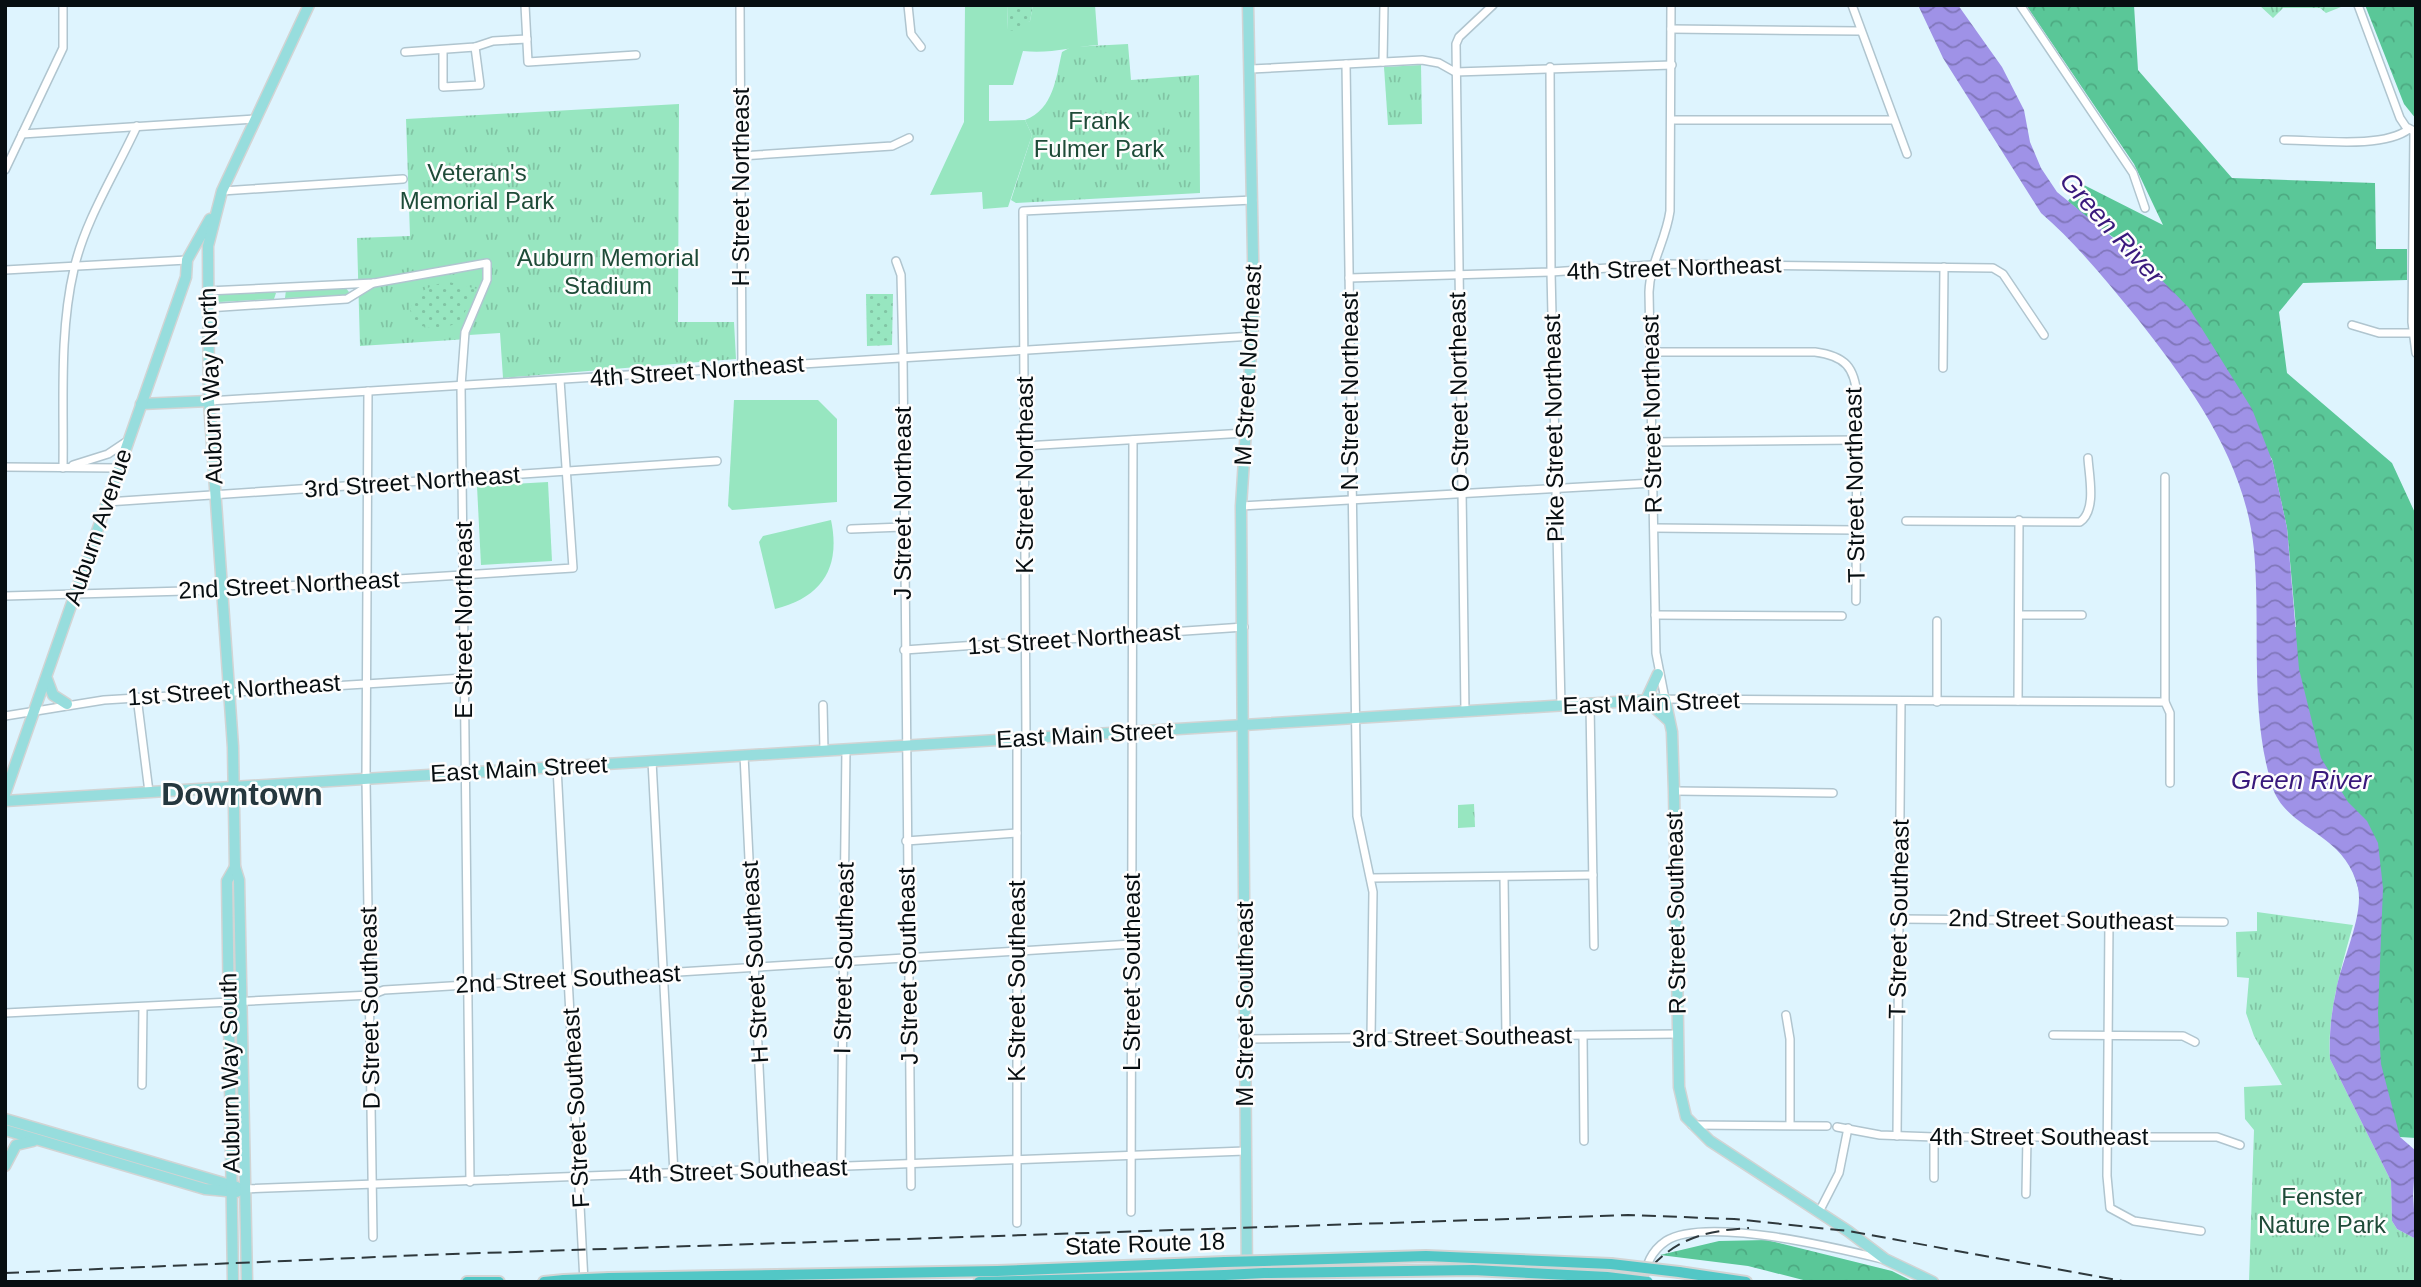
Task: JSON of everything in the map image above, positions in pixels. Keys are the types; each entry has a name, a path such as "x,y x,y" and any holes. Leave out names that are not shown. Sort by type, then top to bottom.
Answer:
{"highway":[{"name":"State Route 18","path":"544,1282 1426,1256 1611,1264 1746,1282"},
{"name":"State Route 18","path":"979,1282 1473,1269 1607,1277 1645,1282"},
{"path":"467,1282 499,1282"}],"main road":[{"name":"Auburn Way North","path":"234,788 209,401 208,246 222,191 309,5"},
{"name":"M Street Northeast","path":"1244,725 1241,506 1253,336 1248,5"},
{"name":"Auburn Avenue","path":"5,794 36,712 74,594 186,276 187,260 216,209"},
{"name":"4th Street Northeast","path":"141,404 209,401"},
{"path":"1658,674 1646,700 1659,708 1670,722"},
{"path":"47,678 53,695 67,704"},
{"name":"East Main Street","path":"5,801 1665,699"},
{"name":"R Street Southeast","path":"1665,699 1670,722 1674,791 1681,1105 1692,1125"},
{"name":"M Street Southeast","path":"1244,725 1247,1282"},
{"name":"Auburn Way South","path":"234,788 235,867 239,880 247,1282"},
{"name":"Auburn Way South","path":"233,1282 227,881 235,867"},
{"path":"5,1119 232,1190"},
{"path":"1692,1125 1710,1141 1885,1259 1933,1282"},
{"path":"5,1130 192,1186 244,1189"},
{"path":"5,1166 18,1144 28,1141 46,1142"}],"street":[{"path":"5,170 63,48 63,5"},
{"path":"525,5 528,62 636,55"},
{"name":"H Street Northeast","path":"740,5 742,368"},
{"path":"908,5 911,34 921,47"},
{"path":"1383,62 1381,15 1384,5"},
{"name":"O Street Northeast","path":"1465,712 1456,41 1493,5"},
{"name":"R Street Northeast","path":"1665,699 1658,674 1655,615 1648,292 1653,264 1663,243 1670,211 1671,5"},
{"path":"1852,5 1907,154"},
{"path":"2020,5 2133,173 2145,208"},
{"path":"2358,5 2400,118 2413,131 2412,333 2416,353"},
{"path":"1671,29 1859,30"},
{"path":"405,52 475,47 494,41 527,39"},
{"path":"443,50 443,87 480,85 475,47"},
{"path":"1251,69 1432,61 1455,72 1672,65"},
{"name":"N Street Northeast","path":"1346,64 1358,830 1371,878 1371,1038"},
{"name":"Pike Street Northeast","path":"1550,67 1551,272 1561,706"},
{"path":"22,134 255,119"},
{"path":"1671,120 1893,120"},
{"path":"62,468 66,318 74,268 86,234 137,127"},
{"path":"2284,140 2382,140 2413,131"},
{"path":"741,156 892,146 909,138"},
{"path":"222,191 403,179"},
{"name":"K Street Northeast","path":"1022,739 1026,642 1023,211 1253,200"},
{"path":"5,270 187,260"},
{"name":"J Street Northeast","path":"896,261 901,275 903,358 905,746"},
{"name":"E Street Northeast","path":"374,283 487,263 487,280 465,332 461,386 470,1182"},
{"name":"4th Street Northeast","path":"1349,278 1551,272 1653,264 1998,269 2044,335"},
{"path":"1943,368 1944,267"},
{"path":"207,290 374,283"},
{"path":"207,308 347,299 374,283"},
{"path":"278,286 279,304"},
{"path":"2352,325 2379,333 2412,333"},
{"name":"4th Street Northeast","path":"209,401 1253,336"},
{"name":"T Street Northeast","path":"1650,352 1815,352 1839,356 1852,369 1857,397 1856,601"},
{"path":"561,380 566,471"},
{"name":"D Street Southeast","path":"369,391 366,779 373,1237"},
{"path":"1024,446 1246,433"},
{"name":"L Street Southeast","path":"1131,1212 1135,634 1133,439"},
{"path":"62,468 108,454 129,440"},
{"path":"1652,442 1857,440"},
{"path":"1906,522 2083,520 2090,498 2088,458"},
{"name":"3rd Street Northeast","path":"107,502 717,461"},
{"path":"5,467 118,468"},
{"name":"2nd Street Northeast","path":"5,596 222,590 573,568 566,471"},
{"path":"2165,477 2165,702 2170,713 2169,783"},
{"path":"1241,506 1653,483"},
{"path":"2018,701 2019,520"},
{"path":"851,529 902,527"},
{"path":"1654,528 1856,530"},
{"path":"1655,615 1842,616"},
{"path":"2019,615 2082,615"},
{"path":"1937,621 1937,702"},
{"name":"1st Street Northeast","path":"904,650 1244,627"},
{"name":"1st Street Northeast","path":"5,716 67,704 137,697 367,681 464,678"},
{"path":"137,697 149,792"},
{"name":"East Main Street","path":"1665,699 2165,702"},
{"name":"T Street Southeast","path":"1896,1136 1901,702"},
{"path":"823,705 824,751"},
{"path":"1590,705 1594,946"},
{"name":"K Street Southeast","path":"1017,1223 1017,833 1022,739"},
{"name":"J Street Southeast","path":"905,746 911,1186"},
{"name":"I Street Southeast","path":"841,1167 846,749"},
{"name":"H Street Southeast","path":"744,755 757,968 764,1170"},
{"path":"652,761 674,1174"},
{"name":"F Street Southeast","path":"557,766 581,1177 584,1282"},
{"path":"1674,791 1833,793"},
{"path":"906,841 1017,833"},
{"path":"1371,878 1593,875"},
{"path":"1504,877 1506,1037"},
{"name":"2nd Street Southeast","path":"1899,919 2224,922"},
{"path":"2109,921 2107,1176 2110,1208 2121,1217 2201,1231"},
{"name":"2nd Street Southeast","path":"5,1013 228,1004 371,995 384,990 1132,944"},
{"path":"142,1085 143,1007"},
{"path":"1786,1015 1790,1039 1790,1125"},
{"name":"3rd Street Southeast","path":"1245,1039 1678,1034"},
{"path":"2053,1035 2183,1036 2195,1042"},
{"path":"1583,1036 1584,1141"},
{"path":"1692,1125 1827,1126"},
{"name":"4th Street Southeast","path":"1837,1127 1896,1136 1934,1137 2217,1137 2241,1145"},
{"path":"1819,1212 1839,1174 1848,1128"},
{"path":"2025,1194 2027,1136"},
{"path":"1934,1137 1934,1178"},
{"name":"4th Street Southeast","path":"244,1189 1245,1151"},
{"path":"1645,1282 1649,1259 1659,1247 1671,1238 1694,1233 1751,1234 1885,1259"}],"green space":[{"path":"965,5 1007,5 1008,30 1030,21 1033,5 1095,5 1098,45 1051,51 1023,51 1013,85 989,85 989,121 1025,120 1032,135 1008,207 983,209 982,192 930,195 964,122"},
{"path":"1007,5 1033,5 1030,21 1015,31 1008,30"},
{"path":"2026,5 2134,5 2138,70 2232,178 2375,183 2376,249 2407,249 2407,280 2303,283 2279,312 2287,373 2392,463 2416,515 2416,1138 2400,1137 2381,1119 2375,943 2279,627 2296,627 2287,528 2272,459 2114,250 2131,249 2095,225 2068,201 2082,184 2163,225 2134,164"},
{"path":"2259,5 2346,5 2326,13 2320,8 2283,8 2273,18"},
{"path":"2365,5 2416,5 2416,119 2404,104"},
{"name":"Frank Fulmer Park","path":"1128,44 1131,80 1199,75 1200,193 1016,203 1011,200 1032,135 1025,120 1035,115 1048,100 1062,52 1071,47"},
{"path":"1421,65 1422,124 1388,125 1384,67"},
{"path":"679,104 678,322 734,322 736,359 503,378 500,333 469,335 468,339 360,346 357,238 410,236 406,119"},
{"path":"449,282 477,289 459,323 438,329 416,325 410,310 415,298 430,287"},
{"path":"345,287 349,292 346,296 285,298 286,290"},
{"path":"276,293 274,299 219,302 217,298 220,294"},
{"path":"866,294 893,294 892,345 867,346"},
{"path":"734,400 818,400 837,419 837,502 732,510 728,506"},
{"path":"548,482 552,561 481,565 477,486"},
{"path":"831,520 833,552 824,578 805,597 775,609 759,542 763,536"},
{"path":"1474,804 1475,827 1458,828 1458,805"},
{"name":"Fenster Nature Park","path":"2257,912 2353,925 2333,1008 2330,1059 2391,1181 2392,1221 2397,1229 2416,1239 2416,1282 2249,1282 2254,1130 2245,1119 2244,1087 2282,1085 2254,1036 2246,1013 2249,978 2237,977 2236,932 2257,931"},
{"path":"1767,1240 1892,1271 1914,1282 1811,1282 1748,1266 1660,1255 1719,1241"}],"water":[{"name":"Green River","path":"1918,5 1958,5 2002,67 2024,110 2030,142 2041,168 2057,192 2151,269 2189,308 2252,409 2273,463 2287,528 2299,669 2321,758 2348,802 2367,821 2378,843 2383,888 2378,1013 2381,1064 2400,1137 2416,1151 2413,1195 2416,1239 2397,1229 2392,1221 2391,1181 2330,1059 2333,1008 2358,912 2358,888 2351,869 2341,854 2290,813 2279,801 2272,786 2260,728 2254,550 2240,485 2212,426 2177,371 2103,277 2041,213 1943,58"}],"railway":[{"path":"5,1273 423,1255 1628,1215 1734,1219 1848,1231 2128,1282"},
{"path":"1639,1282 1662,1257 1686,1241 1715,1232 1749,1228"}],"district":[{"name":"Downtown","path":"242,794"}],"park label":[{"name":"Veteran's Memorial Park","path":"477,187"},
{"name":"Auburn Memorial Stadium","path":"608,272"}]}
